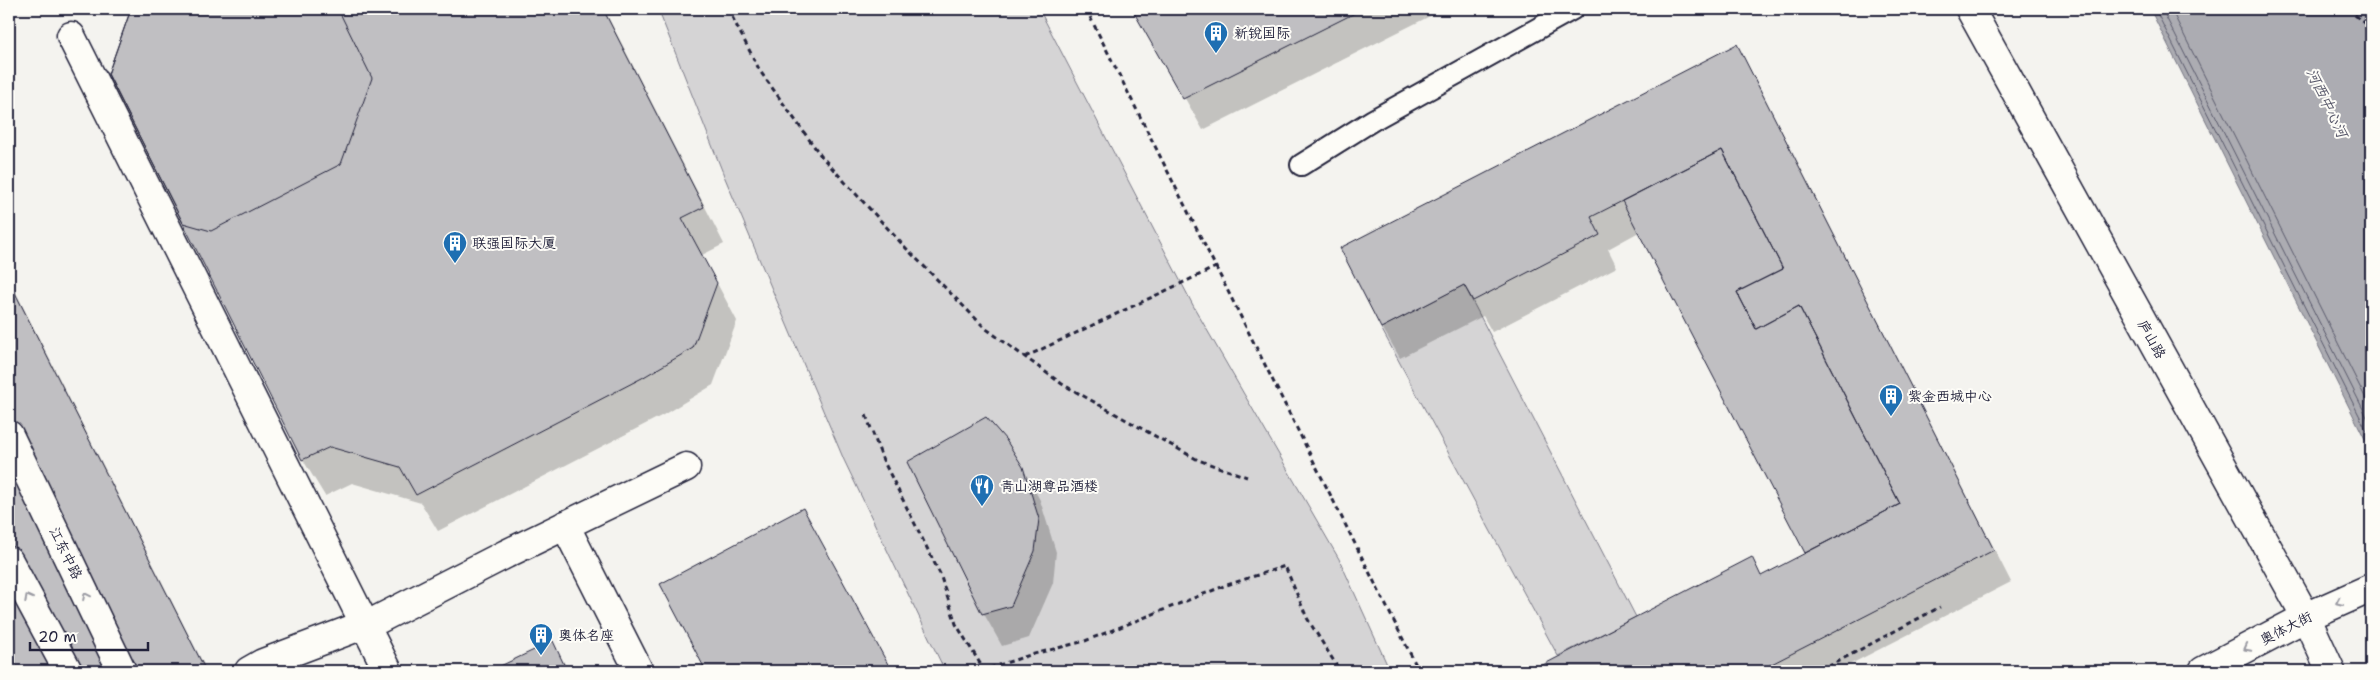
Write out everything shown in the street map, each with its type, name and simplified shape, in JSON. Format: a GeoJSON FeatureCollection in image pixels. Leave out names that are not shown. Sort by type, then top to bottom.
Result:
{"type":"FeatureCollection","features":[{"type":"Feature","properties":{"kind":"street","name":"庐山路"},"geometry":{"type":"LineString","coordinates":[[1970,9],[2306,617],[2331,671]]}},
{"type":"Feature","properties":{"kind":"street"},"geometry":{"type":"LineString","coordinates":[[71,36],[388,671]]}},
{"type":"Feature","properties":{"kind":"street","name":"江东中路"},"geometry":{"type":"LineString","coordinates":[[9,435],[122,671]]}},
{"type":"Feature","properties":{"kind":"street"},"geometry":{"type":"LineString","coordinates":[[249,671],[263,663],[365,624],[686,467]]}},
{"type":"Feature","properties":{"kind":"street"},"geometry":{"type":"LineString","coordinates":[[565,525],[639,671]]}},
{"type":"Feature","properties":{"kind":"street"},"geometry":{"type":"LineString","coordinates":[[9,561],[68,671]]}},
{"type":"Feature","properties":{"kind":"street","name":"奥体大街"},"geometry":{"type":"LineString","coordinates":[[2203,671],[2306,617],[2371,588]]}},
{"type":"Feature","properties":{"kind":"lane"},"geometry":{"type":"LineString","coordinates":[[1301,165],[1374,120],[1573,9]]}},
{"type":"Feature","properties":{"kind":"path"},"geometry":{"type":"LineString","coordinates":[[728,9],[760,71],[821,156],[903,245],[986,328],[1062,384],[1198,460],[1247,477]]}},
{"type":"Feature","properties":{"kind":"path"},"geometry":{"type":"LineString","coordinates":[[1086,9],[1419,671]]}},
{"type":"Feature","properties":{"kind":"path"},"geometry":{"type":"LineString","coordinates":[[2348,9],[2371,29]]}},
{"type":"Feature","properties":{"kind":"path"},"geometry":{"type":"LineString","coordinates":[[1024,357],[1216,267]]}},
{"type":"Feature","properties":{"kind":"path"},"geometry":{"type":"LineString","coordinates":[[866,415],[882,458],[940,574],[956,624],[984,670],[1030,655],[1085,641],[1224,586],[1285,566],[1307,618],[1340,671]]}},
{"type":"Feature","properties":{"kind":"path"},"geometry":{"type":"LineString","coordinates":[[1820,671],[1940,607]]}},
{"type":"Feature","properties":{"kind":"shaded area"},"geometry":{"type":"Polygon","coordinates":[[[658,9],[1039,9],[1195,309],[1339,559],[1390,671],[945,671],[844,460],[725,178],[658,9]]]}},
{"type":"Feature","properties":{"kind":"shaded area"},"geometry":{"type":"Polygon","coordinates":[[[1464,285],[1636,617],[1558,656],[1381,328],[1464,285]]]}},
{"type":"Feature","properties":{"kind":"water","name":"河西中心河"},"geometry":{"type":"Polygon","coordinates":[[[2150,9],[2371,9],[2371,451],[2150,9]]]}},
{"type":"Feature","properties":{"kind":"building","name":"联强国际大厦"},"geometry":{"type":"Polygon","coordinates":[[[131,9],[603,9],[704,207],[682,218],[717,283],[693,348],[642,378],[416,495],[400,467],[330,447],[302,460],[108,74],[131,9]]]}},
{"type":"Feature","properties":{"kind":"building"},"geometry":{"type":"Polygon","coordinates":[[[131,9],[338,9],[372,78],[341,164],[211,231],[183,223],[108,74],[131,9]]]}},
{"type":"Feature","properties":{"kind":"building","name":"新锐国际"},"geometry":{"type":"Polygon","coordinates":[[[1132,9],[1363,9],[1183,99],[1132,9]]]}},
{"type":"Feature","properties":{"kind":"building","name":"紫金西城中心"},"geometry":{"type":"Polygon","coordinates":[[[1737,44],[1994,550],[1758,671],[1531,671],[1752,557],[1761,576],[1900,504],[1799,306],[1756,329],[1737,292],[1783,269],[1722,150],[1591,217],[1600,235],[1473,301],[1464,285],[1381,328],[1340,248],[1737,44]]]}},
{"type":"Feature","properties":{"kind":"building"},"geometry":{"type":"Polygon","coordinates":[[[1722,150],[1783,269],[1737,292],[1756,329],[1799,306],[1900,504],[1805,553],[1622,201],[1722,150]]]}},
{"type":"Feature","properties":{"kind":"building"},"geometry":{"type":"Polygon","coordinates":[[[9,281],[206,671],[18,671],[9,653],[9,281]]]}},
{"type":"Feature","properties":{"kind":"building","name":"青山湖尊品酒楼"},"geometry":{"type":"Polygon","coordinates":[[[986,417],[1006,440],[1023,467],[1039,519],[1035,551],[1011,606],[982,614],[907,462],[986,417]]]}},
{"type":"Feature","properties":{"kind":"building"},"geometry":{"type":"Polygon","coordinates":[[[803,508],[890,668],[883,671],[706,671],[660,584],[803,508]]]}},
{"type":"Feature","properties":{"kind":"building","name":"奥体名座"},"geometry":{"type":"Polygon","coordinates":[[[553,641],[567,671],[490,671],[553,641]]]}},
{"type":"Feature","properties":{"kind":"place","name":"新锐国际"},"geometry":{"type":"Point","coordinates":[1216,54]}},
{"type":"Feature","properties":{"kind":"place","name":"联强国际大厦"},"geometry":{"type":"Point","coordinates":[455,264]}},
{"type":"Feature","properties":{"kind":"place","name":"紫金西城中心"},"geometry":{"type":"Point","coordinates":[1891,417]}},
{"type":"Feature","properties":{"kind":"place","name":"青山湖尊品酒楼"},"geometry":{"type":"Point","coordinates":[982,507]}},
{"type":"Feature","properties":{"kind":"place","name":"奥体名座"},"geometry":{"type":"Point","coordinates":[541,656]}}]}
